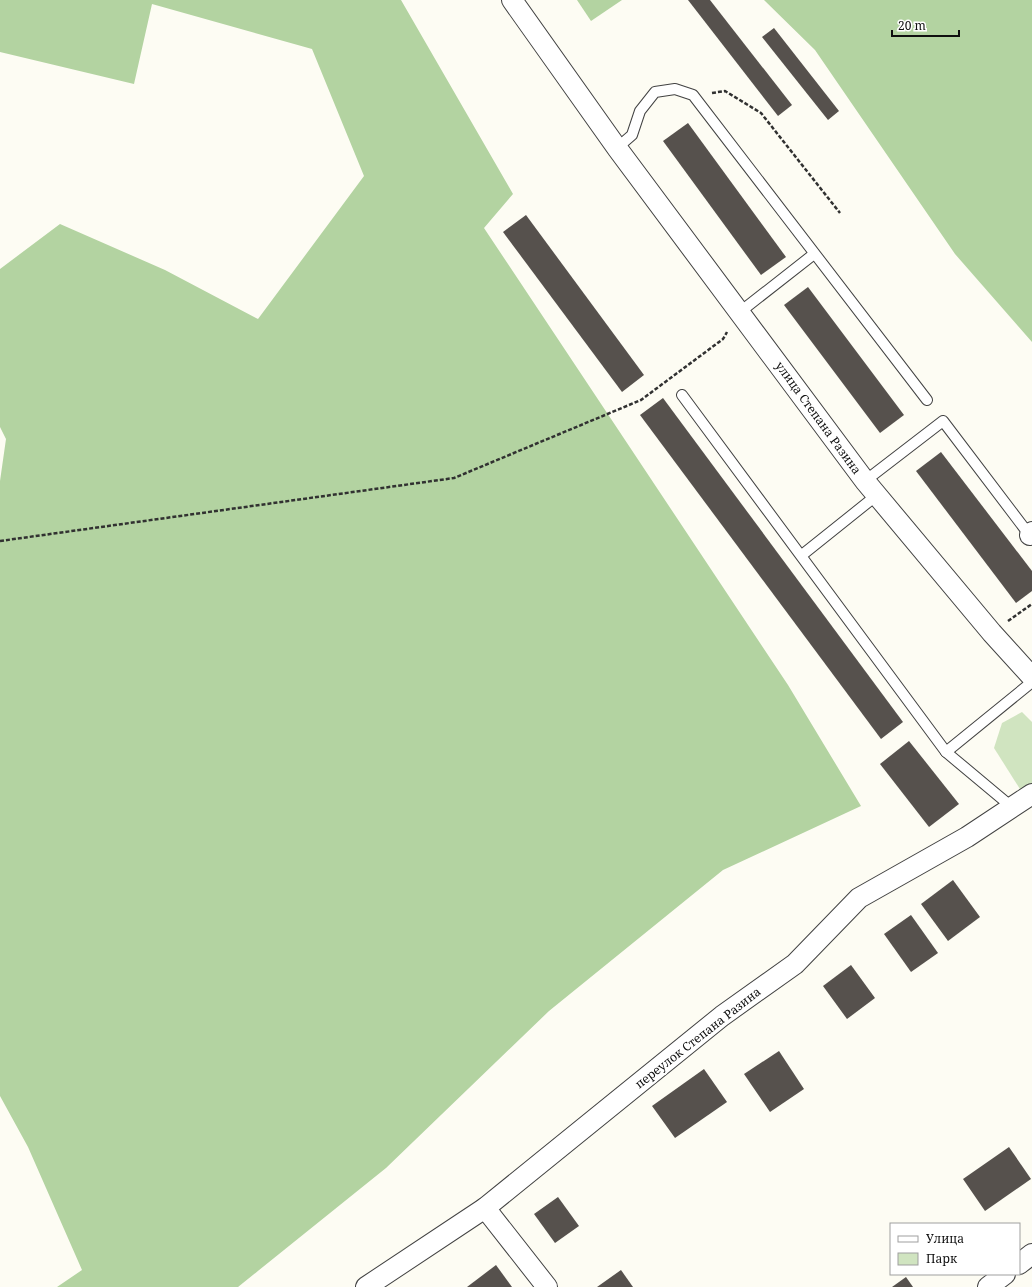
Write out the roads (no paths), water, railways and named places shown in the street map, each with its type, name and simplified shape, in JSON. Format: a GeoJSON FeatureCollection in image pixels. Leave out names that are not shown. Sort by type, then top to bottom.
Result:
{"type":"FeatureCollection","features":[{"type":"Feature","properties":{"kind":"street","name":"улица Степана Разина"},"geometry":{"type":"LineString","coordinates":[[512,0],[618,148],[871,488],[992,633],[1032,678]]}},
{"type":"Feature","properties":{"kind":"street","name":"переулок Степана Разина"},"geometry":{"type":"LineString","coordinates":[[366,1287],[484,1208],[722,1016],[795,964],[859,898],[967,837],[1032,794]]}},
{"type":"Feature","properties":{"kind":"street"},"geometry":{"type":"LineString","coordinates":[[484,1208],[547,1287]]}},
{"type":"Feature","properties":{"kind":"street"},"geometry":{"type":"LineString","coordinates":[[1020,1263],[1032,1254]]}},
{"type":"Feature","properties":{"kind":"street"},"geometry":{"type":"LineString","coordinates":[[988,1287],[1004,1275]]}},
{"type":"Feature","properties":{"kind":"lane"},"geometry":{"type":"LineString","coordinates":[[618,148],[632,135],[640,110],[655,92],[675,89],[693,95],[927,400]]}},
{"type":"Feature","properties":{"kind":"lane"},"geometry":{"type":"LineString","coordinates":[[740,312],[814,254]]}},
{"type":"Feature","properties":{"kind":"lane"},"geometry":{"type":"LineString","coordinates":[[682,395],[802,555],[946,752],[1013,808]]}},
{"type":"Feature","properties":{"kind":"lane"},"geometry":{"type":"LineString","coordinates":[[802,555],[943,421],[1031,535]]}},
{"type":"Feature","properties":{"kind":"lane"},"geometry":{"type":"LineString","coordinates":[[946,752],[1032,682]]}}]}
